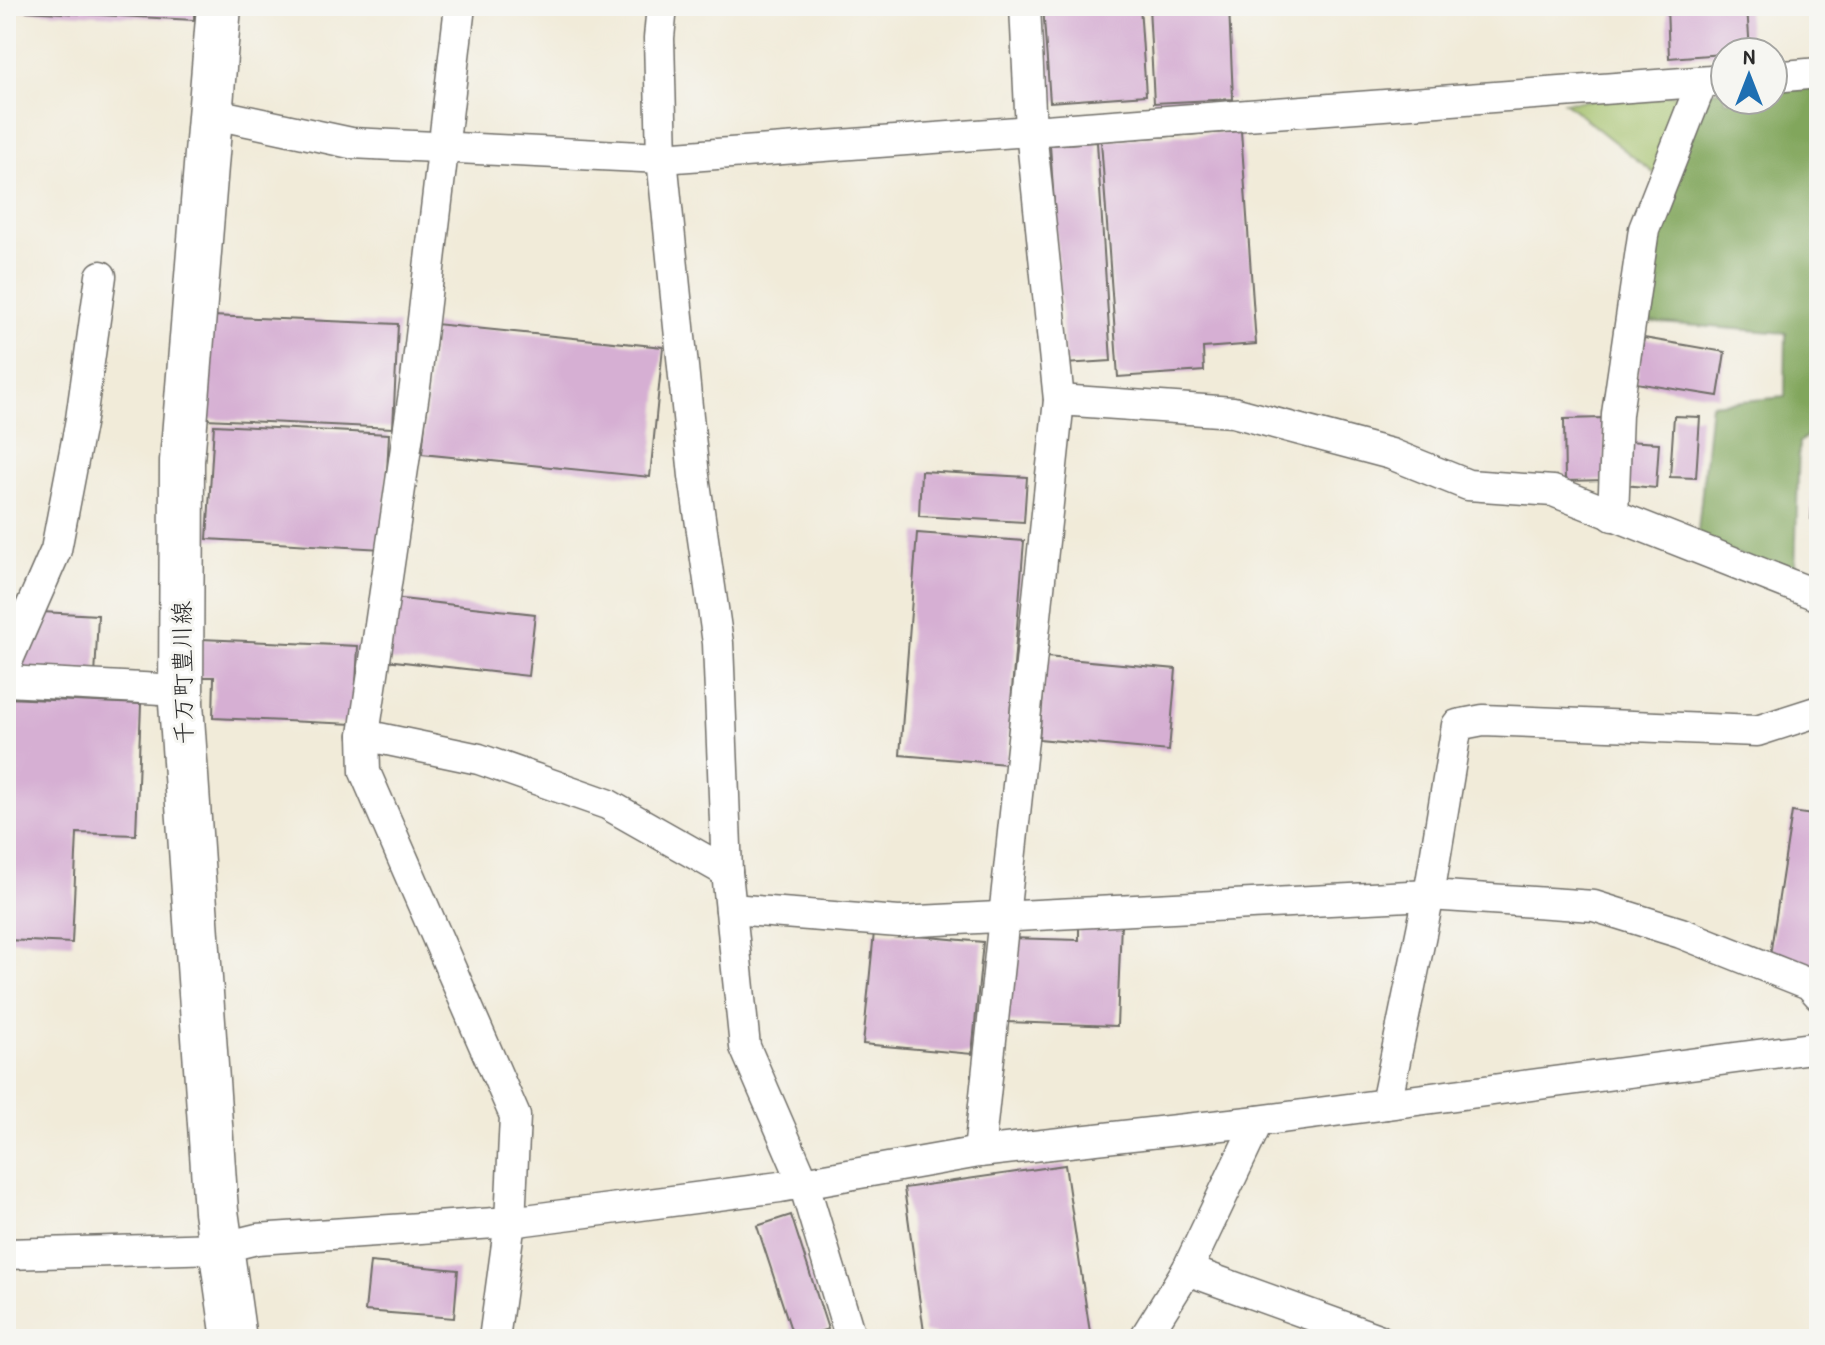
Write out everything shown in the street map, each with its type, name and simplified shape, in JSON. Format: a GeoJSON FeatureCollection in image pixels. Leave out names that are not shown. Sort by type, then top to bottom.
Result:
{"type":"FeatureCollection","features":[{"type":"Feature","properties":{"kind":"main road","name":"千万町豊川線"},"geometry":{"type":"LineString","coordinates":[[219,6],[182,461],[181,690],[220,1248],[234,1339]]}},
{"type":"Feature","properties":{"kind":"street"},"geometry":{"type":"LineString","coordinates":[[460,6],[416,379],[364,735],[365,772],[515,1116],[510,1222],[494,1339]]}},
{"type":"Feature","properties":{"kind":"street"},"geometry":{"type":"LineString","coordinates":[[662,6],[659,38],[662,158],[694,476],[718,643],[727,872],[745,1047],[803,1181],[851,1339]]}},
{"type":"Feature","properties":{"kind":"street"},"geometry":{"type":"LineString","coordinates":[[979,1152],[1059,400],[1031,131],[1025,6]]}},
{"type":"Feature","properties":{"kind":"street"},"geometry":{"type":"LineString","coordinates":[[1789,76],[1819,73]]}},
{"type":"Feature","properties":{"kind":"street"},"geometry":{"type":"LineString","coordinates":[[210,113],[351,143],[662,158],[1709,81]]}},
{"type":"Feature","properties":{"kind":"street"},"geometry":{"type":"LineString","coordinates":[[1613,516],[1617,414],[1644,229],[1709,90]]}},
{"type":"Feature","properties":{"kind":"street"},"geometry":{"type":"LineString","coordinates":[[6,664],[56,550],[81,419],[101,276]]}},
{"type":"Feature","properties":{"kind":"street"},"geometry":{"type":"LineString","coordinates":[[1059,400],[1233,412],[1391,454],[1468,485],[1553,491],[1819,596]]}},
{"type":"Feature","properties":{"kind":"street"},"geometry":{"type":"LineString","coordinates":[[6,681],[181,690]]}},
{"type":"Feature","properties":{"kind":"street"},"geometry":{"type":"LineString","coordinates":[[1386,1104],[1429,895],[1457,725],[1483,720],[1757,731],[1819,711]]}},
{"type":"Feature","properties":{"kind":"street"},"geometry":{"type":"LineString","coordinates":[[364,735],[479,759],[607,804],[727,872]]}},
{"type":"Feature","properties":{"kind":"street"},"geometry":{"type":"LineString","coordinates":[[731,909],[899,922],[1429,895],[1594,906],[1681,933],[1809,984],[1819,995]]}},
{"type":"Feature","properties":{"kind":"street"},"geometry":{"type":"LineString","coordinates":[[6,1254],[220,1248],[257,1239],[510,1222],[780,1187],[979,1152],[1258,1121],[1819,1047]]}},
{"type":"Feature","properties":{"kind":"street"},"geometry":{"type":"LineString","coordinates":[[1144,1339],[1187,1270],[1258,1121]]}},
{"type":"Feature","properties":{"kind":"street"},"geometry":{"type":"LineString","coordinates":[[1187,1270],[1378,1339]]}},
{"type":"Feature","properties":{"kind":"green space"},"geometry":{"type":"Polygon","coordinates":[[[1819,82],[1819,416],[1817,429],[1799,442],[1795,574],[1697,540],[1711,404],[1785,397],[1786,333],[1636,321],[1650,231],[1704,91],[1709,91],[1709,116],[1789,116],[1789,85],[1819,82]]]}},
{"type":"Feature","properties":{"kind":"green space"},"geometry":{"type":"Polygon","coordinates":[[[1691,93],[1656,175],[1564,102],[1691,93]]]}},
{"type":"Feature","properties":{"kind":"building"},"geometry":{"type":"Polygon","coordinates":[[[6,6],[194,6],[194,20],[6,10],[6,6]]]}},
{"type":"Feature","properties":{"kind":"building"},"geometry":{"type":"Polygon","coordinates":[[[1043,6],[1140,6],[1146,95],[1050,102],[1043,6]]]}},
{"type":"Feature","properties":{"kind":"building"},"geometry":{"type":"Polygon","coordinates":[[[1149,6],[1229,6],[1233,99],[1154,103],[1149,6]]]}},
{"type":"Feature","properties":{"kind":"building"},"geometry":{"type":"Polygon","coordinates":[[[1667,6],[1747,6],[1749,36],[1709,36],[1709,55],[1669,58],[1667,6]]]}},
{"type":"Feature","properties":{"kind":"building"},"geometry":{"type":"Polygon","coordinates":[[[1241,131],[1256,344],[1203,348],[1204,371],[1118,377],[1101,141],[1241,131]]]}},
{"type":"Feature","properties":{"kind":"building"},"geometry":{"type":"Polygon","coordinates":[[[1097,142],[1111,361],[1065,364],[1050,145],[1097,142]]]}},
{"type":"Feature","properties":{"kind":"building"},"geometry":{"type":"Polygon","coordinates":[[[211,316],[398,324],[393,428],[206,419],[211,316]]]}},
{"type":"Feature","properties":{"kind":"building"},"geometry":{"type":"Polygon","coordinates":[[[435,324],[663,347],[650,477],[422,454],[435,324]]]}},
{"type":"Feature","properties":{"kind":"building"},"geometry":{"type":"Polygon","coordinates":[[[1644,338],[1725,352],[1718,396],[1636,383],[1644,338]]]}},
{"type":"Feature","properties":{"kind":"building"},"geometry":{"type":"Polygon","coordinates":[[[1674,416],[1700,417],[1696,478],[1670,477],[1674,416]]]}},
{"type":"Feature","properties":{"kind":"building"},"geometry":{"type":"Polygon","coordinates":[[[1604,418],[1606,480],[1565,481],[1564,419],[1604,418]]]}},
{"type":"Feature","properties":{"kind":"building"},"geometry":{"type":"Polygon","coordinates":[[[214,425],[389,434],[383,549],[207,539],[214,425]]]}},
{"type":"Feature","properties":{"kind":"building"},"geometry":{"type":"Polygon","coordinates":[[[1626,441],[1659,443],[1656,488],[1623,485],[1626,441]]]}},
{"type":"Feature","properties":{"kind":"building"},"geometry":{"type":"Polygon","coordinates":[[[1816,458],[1819,458],[1819,520],[1811,519],[1816,458]]]}},
{"type":"Feature","properties":{"kind":"building"},"geometry":{"type":"Polygon","coordinates":[[[921,471],[1027,477],[1024,522],[919,516],[921,471]]]}},
{"type":"Feature","properties":{"kind":"building"},"geometry":{"type":"Polygon","coordinates":[[[917,533],[1024,541],[1006,764],[900,755],[917,533]]]}},
{"type":"Feature","properties":{"kind":"building"},"geometry":{"type":"Polygon","coordinates":[[[393,598],[535,614],[528,676],[386,660],[393,598]]]}},
{"type":"Feature","properties":{"kind":"building"},"geometry":{"type":"Polygon","coordinates":[[[6,600],[12,600],[10,628],[6,634],[6,600]]]}},
{"type":"Feature","properties":{"kind":"building"},"geometry":{"type":"Polygon","coordinates":[[[41,612],[98,615],[95,677],[17,674],[41,612]]]}},
{"type":"Feature","properties":{"kind":"building"},"geometry":{"type":"Polygon","coordinates":[[[201,639],[358,646],[354,724],[213,718],[214,677],[200,677],[201,639]]]}},
{"type":"Feature","properties":{"kind":"building"},"geometry":{"type":"Polygon","coordinates":[[[1046,657],[1176,669],[1169,751],[1039,739],[1046,657]]]}},
{"type":"Feature","properties":{"kind":"building"},"geometry":{"type":"Polygon","coordinates":[[[6,698],[141,704],[136,835],[77,833],[72,943],[6,940],[6,698]]]}},
{"type":"Feature","properties":{"kind":"building"},"geometry":{"type":"Polygon","coordinates":[[[1792,812],[1819,816],[1819,969],[1769,962],[1792,812]]]}},
{"type":"Feature","properties":{"kind":"building"},"geometry":{"type":"Polygon","coordinates":[[[1079,920],[1121,922],[1117,1026],[1006,1022],[1009,938],[1079,940],[1079,920]]]}},
{"type":"Feature","properties":{"kind":"building"},"geometry":{"type":"Polygon","coordinates":[[[874,932],[983,942],[972,1054],[863,1044],[874,932]]]}},
{"type":"Feature","properties":{"kind":"building"},"geometry":{"type":"Polygon","coordinates":[[[1065,1165],[1091,1339],[954,1339],[924,1332],[904,1188],[1065,1165]]]}},
{"type":"Feature","properties":{"kind":"building"},"geometry":{"type":"Polygon","coordinates":[[[791,1215],[828,1329],[797,1339],[794,1339],[757,1226],[791,1215]]]}},
{"type":"Feature","properties":{"kind":"building"},"geometry":{"type":"Polygon","coordinates":[[[370,1262],[458,1270],[454,1318],[365,1311],[370,1262]]]}}]}
